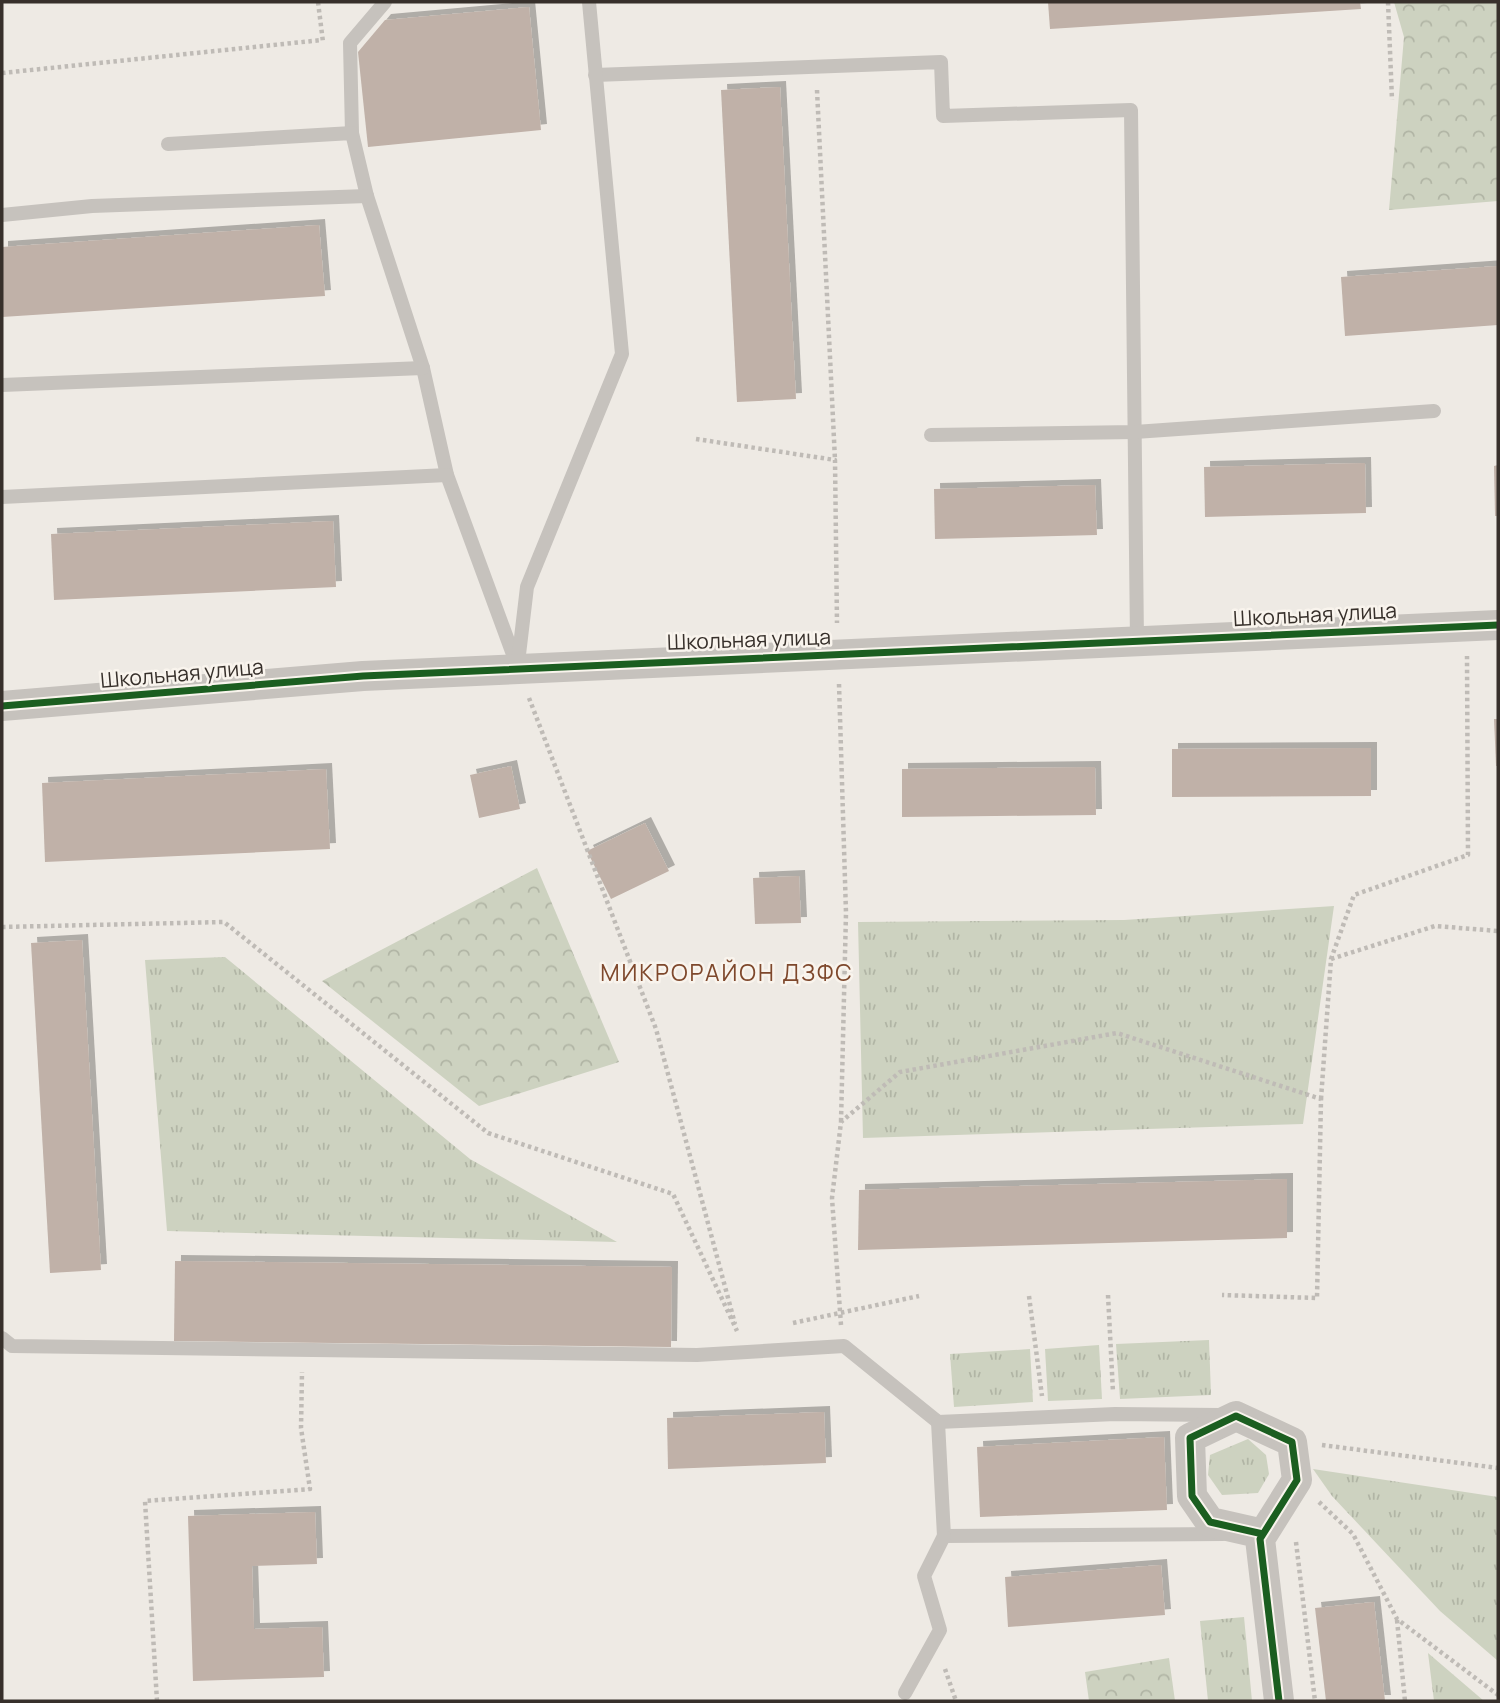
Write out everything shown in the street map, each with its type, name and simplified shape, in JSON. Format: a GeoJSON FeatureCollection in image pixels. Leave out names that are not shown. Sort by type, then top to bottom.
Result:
{"type":"FeatureCollection","features":[{"type":"Feature","properties":{"kind":"street","name":"Школьная улица"},"geometry":{"type":"LineString","coordinates":[[2,706],[363,676],[1498,625]]}},
{"type":"Feature","properties":{"kind":"street"},"geometry":{"type":"LineString","coordinates":[[1263,1534],[1210,1522],[1192,1496],[1190,1438],[1236,1416],[1292,1441],[1293,1486],[1260,1539],[1279,1701]]}},
{"type":"Feature","properties":{"kind":"lane"},"geometry":{"type":"LineString","coordinates":[[385,2],[350,43],[352,133],[367,196],[423,368],[447,475],[518,668]]}},
{"type":"Feature","properties":{"kind":"lane"},"geometry":{"type":"LineString","coordinates":[[518,668],[527,587],[622,354],[589,2]]}},
{"type":"Feature","properties":{"kind":"lane"},"geometry":{"type":"LineString","coordinates":[[595,75],[941,62],[943,116],[1131,110],[1137,640]]}},
{"type":"Feature","properties":{"kind":"lane"},"geometry":{"type":"LineString","coordinates":[[168,144],[352,133]]}},
{"type":"Feature","properties":{"kind":"lane"},"geometry":{"type":"LineString","coordinates":[[2,215],[92,206],[367,196]]}},
{"type":"Feature","properties":{"kind":"lane"},"geometry":{"type":"LineString","coordinates":[[2,385],[423,368]]}},
{"type":"Feature","properties":{"kind":"lane"},"geometry":{"type":"LineString","coordinates":[[931,435],[1135,432],[1434,411]]}},
{"type":"Feature","properties":{"kind":"lane"},"geometry":{"type":"LineString","coordinates":[[2,497],[447,475]]}},
{"type":"Feature","properties":{"kind":"lane"},"geometry":{"type":"LineString","coordinates":[[2,1338],[12,1346],[697,1355],[844,1346],[938,1422],[1115,1414],[1236,1416]]}},
{"type":"Feature","properties":{"kind":"lane"},"geometry":{"type":"LineString","coordinates":[[905,1693],[940,1630],[924,1576],[944,1536],[938,1422]]}},
{"type":"Feature","properties":{"kind":"lane"},"geometry":{"type":"LineString","coordinates":[[944,1536],[1263,1534]]}},
{"type":"Feature","properties":{"kind":"path"},"geometry":{"type":"LineString","coordinates":[[1388,2],[1392,100]]}},
{"type":"Feature","properties":{"kind":"path"},"geometry":{"type":"LineString","coordinates":[[2,73],[323,40]]}},
{"type":"Feature","properties":{"kind":"path"},"geometry":{"type":"LineString","coordinates":[[816,67],[835,460],[846,913],[841,1122],[832,1198],[839,1312],[844,1346]]}},
{"type":"Feature","properties":{"kind":"path"},"geometry":{"type":"LineString","coordinates":[[696,439],[835,460]]}},
{"type":"Feature","properties":{"kind":"path"},"geometry":{"type":"LineString","coordinates":[[1222,1295],[1317,1298],[1321,1098],[1331,959],[1354,895],[1468,855],[1466,625]]}},
{"type":"Feature","properties":{"kind":"path"},"geometry":{"type":"LineString","coordinates":[[2,927],[224,922],[488,1133],[673,1194],[739,1336],[656,1029],[518,668]]}},
{"type":"Feature","properties":{"kind":"path"},"geometry":{"type":"LineString","coordinates":[[1331,959],[1435,926],[1498,931]]}},
{"type":"Feature","properties":{"kind":"path"},"geometry":{"type":"LineString","coordinates":[[841,1122],[900,1072],[1117,1033],[1321,1098]]}},
{"type":"Feature","properties":{"kind":"path"},"geometry":{"type":"LineString","coordinates":[[1108,1295],[1115,1414]]}},
{"type":"Feature","properties":{"kind":"path"},"geometry":{"type":"LineString","coordinates":[[789,1324],[919,1296]]}},
{"type":"Feature","properties":{"kind":"path"},"geometry":{"type":"LineString","coordinates":[[1029,1296],[1045,1417]]}},
{"type":"Feature","properties":{"kind":"path"},"geometry":{"type":"LineString","coordinates":[[157,1701],[145,1501],[310,1489],[301,1428],[302,1350]]}},
{"type":"Feature","properties":{"kind":"path"},"geometry":{"type":"LineString","coordinates":[[1292,1441],[1498,1468]]}},
{"type":"Feature","properties":{"kind":"path"},"geometry":{"type":"LineString","coordinates":[[1293,1486],[1353,1534],[1397,1619],[1405,1701]]}},
{"type":"Feature","properties":{"kind":"path"},"geometry":{"type":"LineString","coordinates":[[1293,1486],[1315,1701]]}},
{"type":"Feature","properties":{"kind":"path"},"geometry":{"type":"LineString","coordinates":[[1397,1619],[1498,1695]]}},
{"type":"Feature","properties":{"kind":"green space"},"geometry":{"type":"Polygon","coordinates":[[[1394,2],[1498,2],[1498,201],[1389,210],[1404,37],[1394,2]]]}},
{"type":"Feature","properties":{"kind":"green space"},"geometry":{"type":"Polygon","coordinates":[[[537,868],[619,1062],[479,1106],[322,981],[537,868]]]}},
{"type":"Feature","properties":{"kind":"green space"},"geometry":{"type":"Polygon","coordinates":[[[1334,906],[1303,1124],[863,1138],[858,922],[1124,920],[1334,906]]]}},
{"type":"Feature","properties":{"kind":"green space"},"geometry":{"type":"Polygon","coordinates":[[[225,957],[470,1159],[617,1242],[167,1231],[145,960],[225,957]]]}},
{"type":"Feature","properties":{"kind":"green space"},"geometry":{"type":"Polygon","coordinates":[[[1209,1340],[1211,1395],[1120,1399],[1116,1344],[1209,1340]]]}},
{"type":"Feature","properties":{"kind":"green space"},"geometry":{"type":"Polygon","coordinates":[[[1099,1345],[1102,1399],[1048,1401],[1045,1349],[1099,1345]]]}},
{"type":"Feature","properties":{"kind":"green space"},"geometry":{"type":"Polygon","coordinates":[[[1030,1349],[1033,1402],[954,1407],[950,1354],[1030,1349]]]}},
{"type":"Feature","properties":{"kind":"green space"},"geometry":{"type":"Polygon","coordinates":[[[1248,1439],[1266,1455],[1269,1474],[1258,1493],[1222,1495],[1208,1475],[1210,1455],[1248,1439]]]}},
{"type":"Feature","properties":{"kind":"green space"},"geometry":{"type":"Polygon","coordinates":[[[1313,1469],[1498,1497],[1498,1661],[1440,1611],[1332,1496],[1313,1469]]]}},
{"type":"Feature","properties":{"kind":"green space"},"geometry":{"type":"Polygon","coordinates":[[[1244,1617],[1252,1701],[1208,1701],[1200,1621],[1244,1617]]]}},
{"type":"Feature","properties":{"kind":"green space"},"geometry":{"type":"Polygon","coordinates":[[[1428,1653],[1484,1701],[1434,1701],[1428,1653]]]}},
{"type":"Feature","properties":{"kind":"green space"},"geometry":{"type":"Polygon","coordinates":[[[1169,1658],[1175,1701],[1089,1701],[1085,1672],[1169,1658]]]}},
{"type":"Feature","properties":{"kind":"building"},"geometry":{"type":"Polygon","coordinates":[[[1048,2],[1360,2],[1361,9],[1050,29],[1048,2]]]}},
{"type":"Feature","properties":{"kind":"building"},"geometry":{"type":"Polygon","coordinates":[[[529,7],[541,130],[368,147],[358,52],[385,20],[529,7]]]}},
{"type":"Feature","properties":{"kind":"building"},"geometry":{"type":"Polygon","coordinates":[[[780,87],[796,399],[737,402],[721,90],[780,87]]]}},
{"type":"Feature","properties":{"kind":"building"},"geometry":{"type":"Polygon","coordinates":[[[319,225],[325,296],[2,317],[2,247],[319,225]]]}},
{"type":"Feature","properties":{"kind":"building"},"geometry":{"type":"Polygon","coordinates":[[[1498,266],[1498,325],[1345,336],[1341,277],[1498,266]]]}},
{"type":"Feature","properties":{"kind":"building"},"geometry":{"type":"Polygon","coordinates":[[[1365,463],[1366,513],[1205,517],[1204,467],[1365,463]]]}},
{"type":"Feature","properties":{"kind":"building"},"geometry":{"type":"Polygon","coordinates":[[[1498,465],[1498,516],[1495,516],[1494,466],[1498,465]]]}},
{"type":"Feature","properties":{"kind":"building"},"geometry":{"type":"Polygon","coordinates":[[[1095,485],[1097,535],[935,539],[934,489],[1095,485]]]}},
{"type":"Feature","properties":{"kind":"building"},"geometry":{"type":"Polygon","coordinates":[[[333,521],[336,587],[54,600],[51,534],[333,521]]]}},
{"type":"Feature","properties":{"kind":"building"},"geometry":{"type":"Polygon","coordinates":[[[1494,719],[1498,719],[1498,766],[1496,766],[1494,719]]]}},
{"type":"Feature","properties":{"kind":"building"},"geometry":{"type":"Polygon","coordinates":[[[1371,748],[1371,796],[1172,797],[1172,749],[1371,748]]]}},
{"type":"Feature","properties":{"kind":"building"},"geometry":{"type":"Polygon","coordinates":[[[511,766],[520,809],[479,818],[470,775],[511,766]]]}},
{"type":"Feature","properties":{"kind":"building"},"geometry":{"type":"Polygon","coordinates":[[[1095,767],[1096,815],[902,817],[902,769],[1095,767]]]}},
{"type":"Feature","properties":{"kind":"building"},"geometry":{"type":"Polygon","coordinates":[[[326,769],[330,849],[45,862],[42,783],[326,769]]]}},
{"type":"Feature","properties":{"kind":"building"},"geometry":{"type":"Polygon","coordinates":[[[645,823],[669,871],[611,899],[587,851],[645,823]]]}},
{"type":"Feature","properties":{"kind":"building"},"geometry":{"type":"Polygon","coordinates":[[[799,876],[801,923],[755,924],[753,878],[799,876]]]}},
{"type":"Feature","properties":{"kind":"building"},"geometry":{"type":"Polygon","coordinates":[[[82,940],[101,1270],[50,1273],[31,943],[82,940]]]}},
{"type":"Feature","properties":{"kind":"building"},"geometry":{"type":"Polygon","coordinates":[[[1287,1179],[1287,1238],[858,1250],[859,1190],[1287,1179]]]}},
{"type":"Feature","properties":{"kind":"building"},"geometry":{"type":"Polygon","coordinates":[[[175,1261],[672,1267],[671,1347],[174,1341],[175,1261]]]}},
{"type":"Feature","properties":{"kind":"building"},"geometry":{"type":"Polygon","coordinates":[[[824,1412],[826,1463],[668,1469],[667,1418],[824,1412]]]}},
{"type":"Feature","properties":{"kind":"building"},"geometry":{"type":"Polygon","coordinates":[[[1164,1437],[1167,1510],[980,1517],[977,1447],[1164,1437]]]}},
{"type":"Feature","properties":{"kind":"building"},"geometry":{"type":"Polygon","coordinates":[[[315,1512],[317,1564],[252,1566],[254,1629],[322,1627],[324,1677],[193,1681],[188,1516],[315,1512]]]}},
{"type":"Feature","properties":{"kind":"building"},"geometry":{"type":"Polygon","coordinates":[[[1161,1565],[1165,1615],[1008,1627],[1005,1577],[1161,1565]]]}},
{"type":"Feature","properties":{"kind":"building"},"geometry":{"type":"Polygon","coordinates":[[[1374,1602],[1385,1701],[1326,1701],[1315,1608],[1374,1602]]]}},
{"type":"Feature","properties":{"kind":"cycle path"},"geometry":{"type":"LineString","coordinates":[[2,706],[363,676],[1498,625]]}},
{"type":"Feature","properties":{"kind":"cycle path"},"geometry":{"type":"LineString","coordinates":[[1263,1534],[1210,1522],[1192,1496],[1190,1438],[1236,1416],[1292,1442],[1297,1480],[1260,1539],[1279,1701]]}},
{"type":"Feature","properties":{"kind":"district","name":"МИКРОРАЙОН ДЗФС"},"geometry":{"type":"Point","coordinates":[727,973]}}]}
